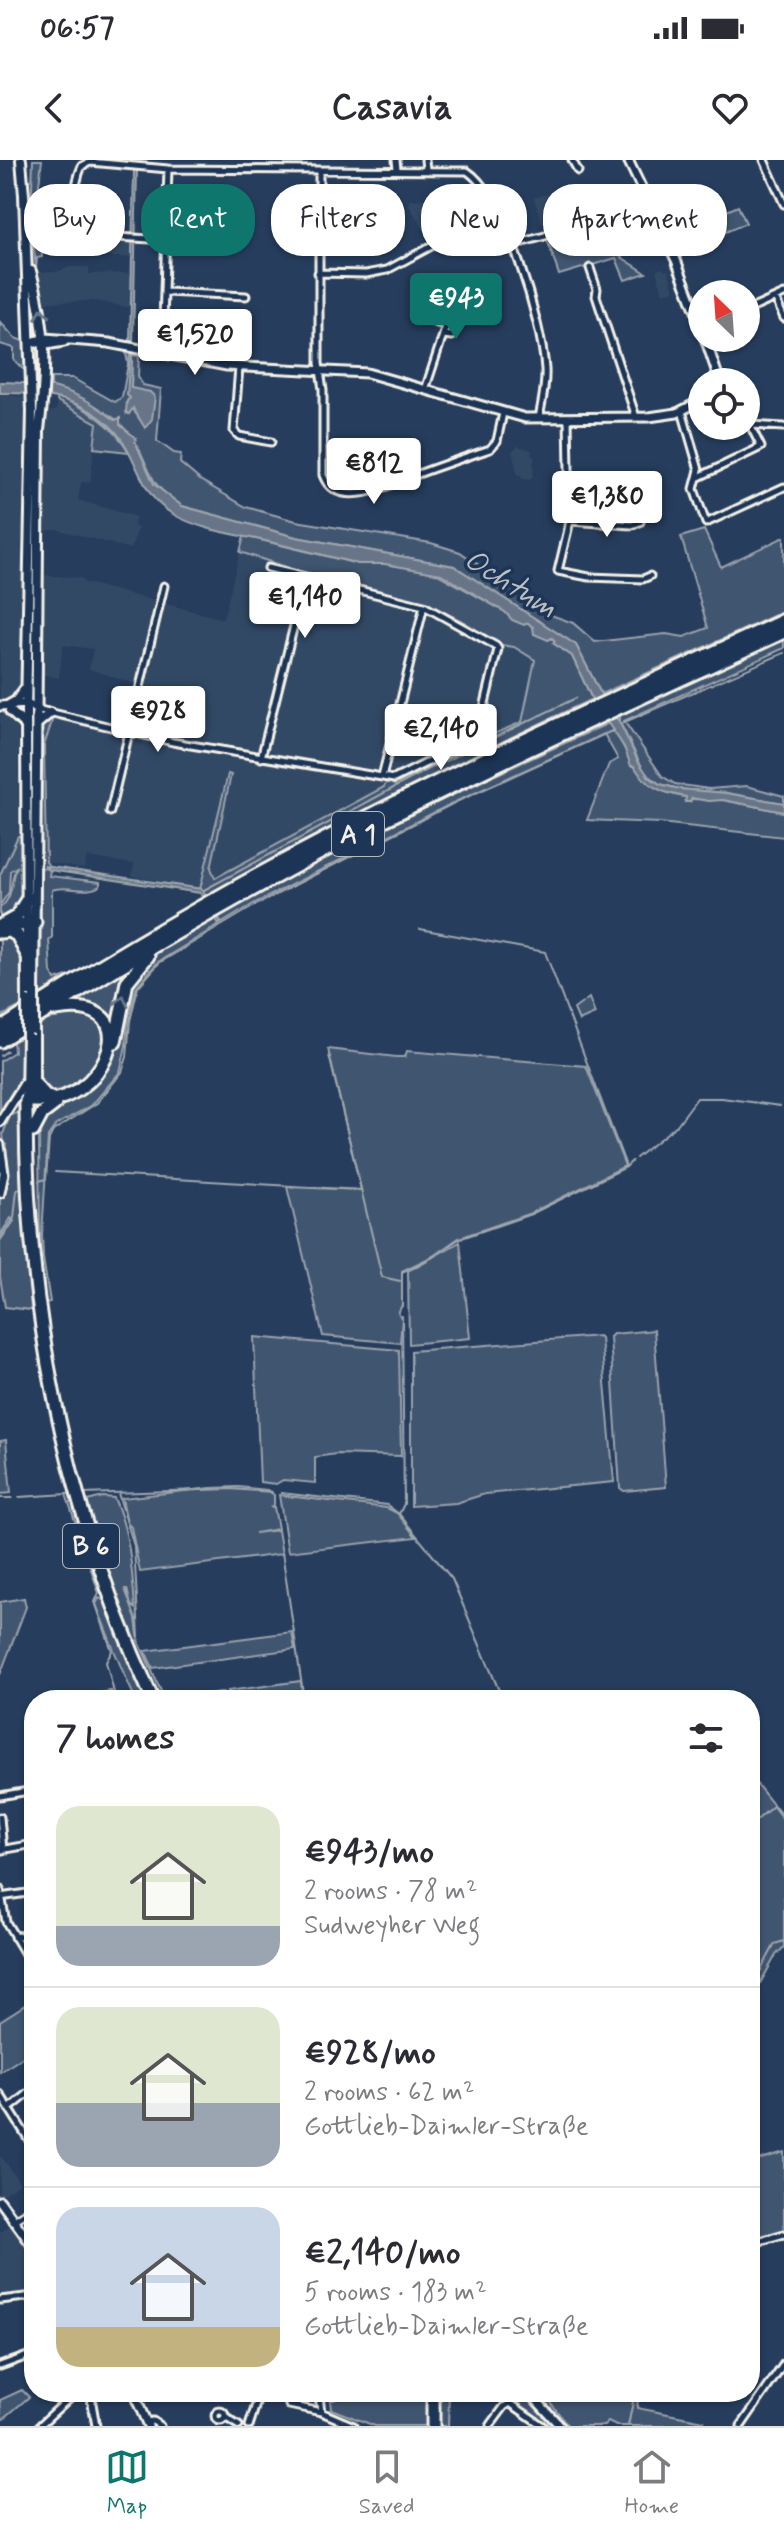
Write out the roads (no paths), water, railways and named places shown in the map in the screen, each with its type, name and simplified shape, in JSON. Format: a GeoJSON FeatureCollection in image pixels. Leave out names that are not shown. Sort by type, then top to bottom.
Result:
{"type":"FeatureCollection","features":[{"type":"Feature","properties":{"kind":"highway","name":"A 1"},"geometry":{"type":"LineString","coordinates":[[0,1029],[29,1003],[212,907],[447,777],[595,713],[784,620]]}},
{"type":"Feature","properties":{"kind":"highway","name":"A 1"},"geometry":{"type":"LineString","coordinates":[[612,705],[784,632]]}},
{"type":"Feature","properties":{"kind":"highway"},"geometry":{"type":"LineString","coordinates":[[2,928],[20,912],[28,898]]}},
{"type":"Feature","properties":{"kind":"highway","name":"A 1"},"geometry":{"type":"LineString","coordinates":[[0,1041],[158,945],[212,907]]}},
{"type":"Feature","properties":{"kind":"highway"},"geometry":{"type":"LineString","coordinates":[[2,928],[30,923]]}},
{"type":"Feature","properties":{"kind":"highway"},"geometry":{"type":"LineString","coordinates":[[2,928],[17,935],[27,955]]}},
{"type":"Feature","properties":{"kind":"highway"},"geometry":{"type":"LineString","coordinates":[[30,1103],[55,1102],[76,1096],[102,1074],[113,1053],[127,982],[158,945]]}},
{"type":"Feature","properties":{"kind":"highway"},"geometry":{"type":"LineString","coordinates":[[0,1020],[29,1003]]}},
{"type":"Feature","properties":{"kind":"highway"},"geometry":{"type":"LineString","coordinates":[[33,1131],[42,1114],[55,1102],[91,1079],[108,1050],[109,1032],[103,1017],[92,1009],[75,1007],[47,1011]]}},
{"type":"Feature","properties":{"kind":"highway"},"geometry":{"type":"LineString","coordinates":[[30,1082],[55,1102]]}},
{"type":"Feature","properties":{"kind":"highway","name":"B 6"},"geometry":{"type":"LineString","coordinates":[[30,1103],[33,1131],[33,1256]]}},
{"type":"Feature","properties":{"kind":"highway","name":"B 6"},"geometry":{"type":"LineString","coordinates":[[30,1103],[28,1204],[33,1256],[39,1313],[63,1445],[91,1546],[119,1624],[149,1690]]}},
{"type":"Feature","properties":{"kind":"highway"},"geometry":{"type":"LineString","coordinates":[[433,2402],[433,2426]]}},
{"type":"Feature","properties":{"kind":"main road","name":"B 6"},"geometry":{"type":"LineString","coordinates":[[23,160],[24,195]]}},
{"type":"Feature","properties":{"kind":"main road","name":"B 6"},"geometry":{"type":"LineString","coordinates":[[27,256],[41,308],[45,341],[30,708]]}},
{"type":"Feature","properties":{"kind":"main road","name":"B 6"},"geometry":{"type":"LineString","coordinates":[[27,256],[32,382],[27,685],[32,726],[29,1003]]}},
{"type":"Feature","properties":{"kind":"main road"},"geometry":{"type":"LineString","coordinates":[[31,354],[39,348],[45,355]]}},
{"type":"Feature","properties":{"kind":"main road"},"geometry":{"type":"LineString","coordinates":[[27,685],[16,701],[5,708],[32,726],[50,713]]}},
{"type":"Feature","properties":{"kind":"main road","name":"B 6"},"geometry":{"type":"LineString","coordinates":[[30,1103],[27,955],[32,726]]}},
{"type":"Feature","properties":{"kind":"street"},"geometry":{"type":"LineString","coordinates":[[396,160],[397,169]]}},
{"type":"Feature","properties":{"kind":"street"},"geometry":{"type":"LineString","coordinates":[[425,160],[426,169]]}},
{"type":"Feature","properties":{"kind":"street"},"geometry":{"type":"LineString","coordinates":[[572,160],[578,171]]}},
{"type":"Feature","properties":{"kind":"street"},"geometry":{"type":"LineString","coordinates":[[764,160],[784,204]]}},
{"type":"Feature","properties":{"kind":"street"},"geometry":{"type":"LineString","coordinates":[[631,162],[688,291]]}},
{"type":"Feature","properties":{"kind":"street"},"geometry":{"type":"LineString","coordinates":[[141,238],[84,235],[77,229],[75,217],[79,172],[86,163],[168,169],[463,170],[471,173],[479,184]]}},
{"type":"Feature","properties":{"kind":"street"},"geometry":{"type":"LineString","coordinates":[[168,169],[168,184]]}},
{"type":"Feature","properties":{"kind":"street"},"geometry":{"type":"LineString","coordinates":[[319,170],[320,370],[323,390],[323,475],[327,485],[337,491],[372,492],[490,449],[497,441],[503,413]]}},
{"type":"Feature","properties":{"kind":"street"},"geometry":{"type":"LineString","coordinates":[[318,273],[366,274],[387,270],[421,252]]}},
{"type":"Feature","properties":{"kind":"street"},"geometry":{"type":"LineString","coordinates":[[162,353],[167,256]]}},
{"type":"Feature","properties":{"kind":"street"},"geometry":{"type":"LineString","coordinates":[[516,256],[530,294],[543,352],[544,385],[539,418]]}},
{"type":"Feature","properties":{"kind":"street"},"geometry":{"type":"LineString","coordinates":[[590,268],[597,289],[596,296],[636,417]]}},
{"type":"Feature","properties":{"kind":"street"},"geometry":{"type":"LineString","coordinates":[[166,292],[246,296]]}},
{"type":"Feature","properties":{"kind":"street"},"geometry":{"type":"LineString","coordinates":[[760,305],[784,294]]}},
{"type":"Feature","properties":{"kind":"street"},"geometry":{"type":"LineString","coordinates":[[775,298],[784,318]]}},
{"type":"Feature","properties":{"kind":"street"},"geometry":{"type":"LineString","coordinates":[[425,319],[446,326],[425,390]]}},
{"type":"Feature","properties":{"kind":"street"},"geometry":{"type":"LineString","coordinates":[[31,342],[73,340],[109,343],[239,367],[367,373],[503,413],[539,418],[636,417],[688,408]]}},
{"type":"Feature","properties":{"kind":"street"},"geometry":{"type":"LineString","coordinates":[[709,352],[714,368]]}},
{"type":"Feature","properties":{"kind":"street"},"geometry":{"type":"LineString","coordinates":[[711,360],[711,368]]}},
{"type":"Feature","properties":{"kind":"street"},"geometry":{"type":"LineString","coordinates":[[239,367],[234,431],[239,436],[271,442]]}},
{"type":"Feature","properties":{"kind":"street"},"geometry":{"type":"LineString","coordinates":[[682,411],[699,477],[694,489],[706,523],[784,487]]}},
{"type":"Feature","properties":{"kind":"street"},"geometry":{"type":"LineString","coordinates":[[568,418],[570,521],[558,571],[589,577],[643,579],[650,576]]}},
{"type":"Feature","properties":{"kind":"street"},"geometry":{"type":"LineString","coordinates":[[760,426],[784,427]]}},
{"type":"Feature","properties":{"kind":"street"},"geometry":{"type":"LineString","coordinates":[[699,477],[761,447],[758,440]]}},
{"type":"Feature","properties":{"kind":"street"},"geometry":{"type":"LineString","coordinates":[[570,521],[632,525],[640,522]]}},
{"type":"Feature","properties":{"kind":"street"},"geometry":{"type":"LineString","coordinates":[[5,708],[30,708],[128,732],[261,758],[394,779],[472,740],[478,733],[495,666],[496,646],[424,606],[268,568]]}},
{"type":"Feature","properties":{"kind":"street"},"geometry":{"type":"LineString","coordinates":[[261,758],[306,577]]}},
{"type":"Feature","properties":{"kind":"street"},"geometry":{"type":"LineString","coordinates":[[110,812],[164,586]]}},
{"type":"Feature","properties":{"kind":"street"},"geometry":{"type":"LineString","coordinates":[[382,777],[424,606]]}},
{"type":"Feature","properties":{"kind":"street"},"geometry":{"type":"LineString","coordinates":[[0,1122],[30,1082]]}},
{"type":"Feature","properties":{"kind":"street"},"geometry":{"type":"LineString","coordinates":[[11,1106],[30,1103]]}},
{"type":"Feature","properties":{"kind":"street"},"geometry":{"type":"LineString","coordinates":[[0,1145],[4,1173],[0,1193]]}},
{"type":"Feature","properties":{"kind":"street"},"geometry":{"type":"LineString","coordinates":[[0,1796],[24,1792]]}},
{"type":"Feature","properties":{"kind":"street"},"geometry":{"type":"LineString","coordinates":[[0,1817],[1,1850],[24,1846]]}},
{"type":"Feature","properties":{"kind":"street"},"geometry":{"type":"LineString","coordinates":[[0,1889],[6,1922],[24,1953]]}},
{"type":"Feature","properties":{"kind":"street"},"geometry":{"type":"LineString","coordinates":[[0,1897],[24,1893]]}},
{"type":"Feature","properties":{"kind":"street"},"geometry":{"type":"LineString","coordinates":[[14,1937],[24,1935]]}},
{"type":"Feature","properties":{"kind":"street"},"geometry":{"type":"LineString","coordinates":[[0,2094],[24,2132]]}},
{"type":"Feature","properties":{"kind":"street"},"geometry":{"type":"LineString","coordinates":[[9,2109],[24,2097]]}},
{"type":"Feature","properties":{"kind":"street"},"geometry":{"type":"LineString","coordinates":[[0,2204],[24,2235]]}},
{"type":"Feature","properties":{"kind":"street"},"geometry":{"type":"LineString","coordinates":[[13,2220],[24,2214]]}},
{"type":"Feature","properties":{"kind":"street"},"geometry":{"type":"LineString","coordinates":[[760,2241],[784,2234]]}},
{"type":"Feature","properties":{"kind":"street"},"geometry":{"type":"LineString","coordinates":[[0,2300],[24,2297]]}},
{"type":"Feature","properties":{"kind":"street"},"geometry":{"type":"LineString","coordinates":[[0,2366],[24,2358]]}},
{"type":"Feature","properties":{"kind":"street"},"geometry":{"type":"LineString","coordinates":[[760,2399],[784,2364]]}},
{"type":"Feature","properties":{"kind":"street"},"geometry":{"type":"LineString","coordinates":[[39,2426],[65,2402]]}},
{"type":"Feature","properties":{"kind":"street"},"geometry":{"type":"LineString","coordinates":[[92,2402],[96,2426]]}},
{"type":"Feature","properties":{"kind":"street"},"geometry":{"type":"LineString","coordinates":[[137,2402],[146,2425],[153,2421],[160,2426]]}},
{"type":"Feature","properties":{"kind":"street"},"geometry":{"type":"LineString","coordinates":[[249,2426],[257,2402]]}},
{"type":"Feature","properties":{"kind":"street"},"geometry":{"type":"LineString","coordinates":[[320,2402],[321,2412]]}},
{"type":"Feature","properties":{"kind":"street"},"geometry":{"type":"LineString","coordinates":[[538,2402],[560,2426]]}},
{"type":"Feature","properties":{"kind":"street"},"geometry":{"type":"LineString","coordinates":[[741,2426],[758,2402]]}},
{"type":"Feature","properties":{"kind":"street"},"geometry":{"type":"LineString","coordinates":[[490,2426],[504,2407],[511,2403],[543,2426]]}},
{"type":"Feature","properties":{"kind":"street"},"geometry":{"type":"LineString","coordinates":[[289,2405],[321,2412],[354,2426]]}},
{"type":"Feature","properties":{"kind":"street"},"geometry":{"type":"LineString","coordinates":[[225,2417],[239,2426]]}},
{"type":"Feature","properties":{"kind":"waterway"},"geometry":{"type":"LineString","coordinates":[[620,724],[784,653]]}},
{"type":"Feature","properties":{"kind":"waterway"},"geometry":{"type":"LineString","coordinates":[[204,890],[425,771],[576,698]]}},
{"type":"Feature","properties":{"kind":"waterway"},"geometry":{"type":"LineString","coordinates":[[456,802],[614,730]]}},
{"type":"Feature","properties":{"kind":"waterway"},"geometry":{"type":"LineString","coordinates":[[39,1181],[46,1179],[49,1139],[53,1131],[97,1103],[122,1072],[138,987],[159,963],[256,905],[454,803]]}},
{"type":"Feature","properties":{"kind":"waterway"},"geometry":{"type":"LineString","coordinates":[[420,929],[545,952],[626,1166]]}},
{"type":"Feature","properties":{"kind":"waterway"},"geometry":{"type":"LineString","coordinates":[[0,1056],[7,1051]]}},
{"type":"Feature","properties":{"kind":"waterway"},"geometry":{"type":"LineString","coordinates":[[329,1055],[382,1277],[400,1281]]}},
{"type":"Feature","properties":{"kind":"waterway"},"geometry":{"type":"LineString","coordinates":[[636,1158],[677,1125],[697,1098],[780,1106]]}},
{"type":"Feature","properties":{"kind":"waterway"},"geometry":{"type":"LineString","coordinates":[[402,1306],[402,1272],[433,1257],[459,1239],[531,1214],[626,1167],[632,1161]]}},
{"type":"Feature","properties":{"kind":"waterway"},"geometry":{"type":"LineString","coordinates":[[55,1172],[361,1190]]}},
{"type":"Feature","properties":{"kind":"waterway"},"geometry":{"type":"LineString","coordinates":[[0,1238],[14,1218],[17,1190],[22,1188]]}},
{"type":"Feature","properties":{"kind":"waterway"},"geometry":{"type":"LineString","coordinates":[[399,1514],[404,1504],[402,1316]]}},
{"type":"Feature","properties":{"kind":"waterway"},"geometry":{"type":"LineString","coordinates":[[83,1494],[230,1489],[272,1492]]}},
{"type":"Feature","properties":{"kind":"waterway"},"geometry":{"type":"LineString","coordinates":[[118,1493],[134,1546],[139,1637]]}},
{"type":"Feature","properties":{"kind":"waterway"},"geometry":{"type":"LineString","coordinates":[[281,1493],[387,1505],[399,1514],[452,1579],[499,1690]]}},
{"type":"Feature","properties":{"kind":"waterway"},"geometry":{"type":"LineString","coordinates":[[66,1494],[99,1593],[95,1602],[112,1651],[106,1662],[113,1690]]}},
{"type":"Feature","properties":{"kind":"waterway"},"geometry":{"type":"LineString","coordinates":[[19,1497],[68,1494]]}},
{"type":"Feature","properties":{"kind":"waterway"},"geometry":{"type":"LineString","coordinates":[[0,1498],[12,1498]]}},
{"type":"Feature","properties":{"kind":"waterway"},"geometry":{"type":"LineString","coordinates":[[282,1552],[303,1690]]}},
{"type":"Feature","properties":{"kind":"waterway"},"geometry":{"type":"LineString","coordinates":[[760,1817],[773,1806],[775,1809]]}},
{"type":"Feature","properties":{"kind":"waterway"},"geometry":{"type":"LineString","coordinates":[[775,1809],[784,1820]]}},
{"type":"Feature","properties":{"kind":"waterway"},"geometry":{"type":"LineString","coordinates":[[760,1972],[775,1944],[784,1941]]}},
{"type":"Feature","properties":{"kind":"waterway"},"geometry":{"type":"LineString","coordinates":[[628,2426],[633,2402]]}},
{"type":"Feature","properties":{"kind":"water label","name":"Ochtum"},"geometry":{"type":"Point","coordinates":[511,583]}}]}
